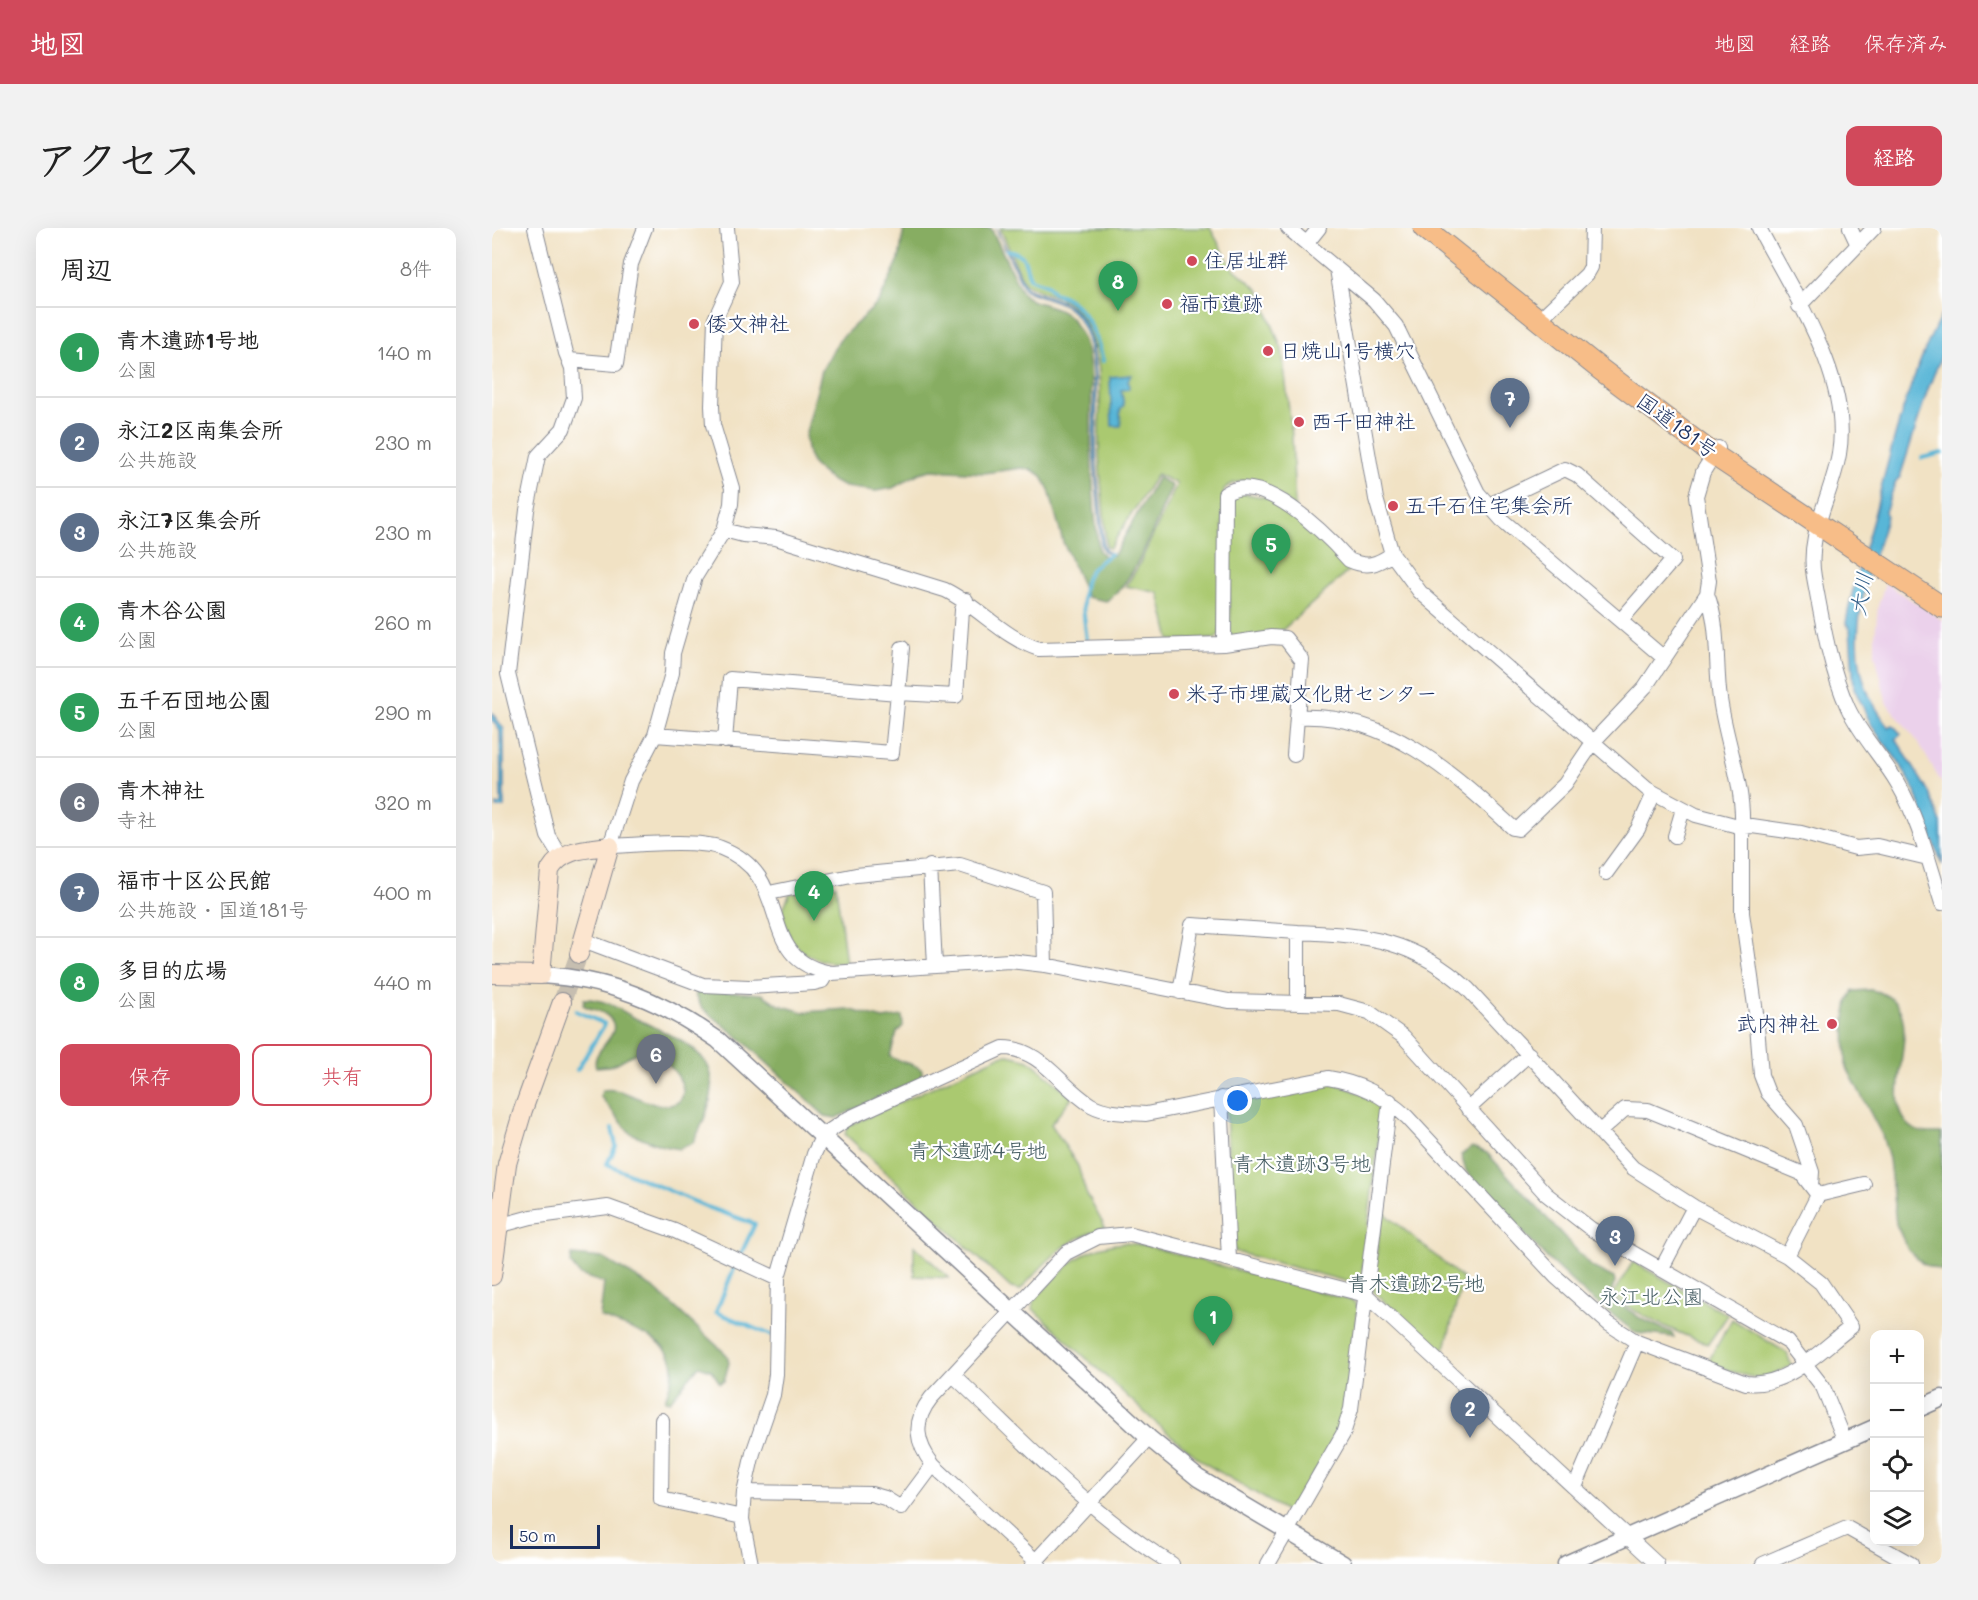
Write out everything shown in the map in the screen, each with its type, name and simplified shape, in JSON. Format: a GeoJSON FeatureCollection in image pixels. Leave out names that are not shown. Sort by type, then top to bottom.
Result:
{"type":"FeatureCollection","features":[{"type":"Feature","properties":{"kind":"highway","name":"国道181号"},"geometry":{"type":"LineString","coordinates":[[1424,228],[1600,369],[1716,451],[1886,562],[1942,607]]}},
{"type":"Feature","properties":{"kind":"highway","name":"国道181号"},"geometry":{"type":"LineString","coordinates":[[1444,228],[1716,451]]}},
{"type":"Feature","properties":{"kind":"highway","name":"国道181号"},"geometry":{"type":"LineString","coordinates":[[1886,562],[1942,590]]}},
{"type":"Feature","properties":{"kind":"main road"},"geometry":{"type":"LineString","coordinates":[[499,974],[541,975],[547,879],[550,870],[561,857],[569,852],[610,846],[581,947]]}},
{"type":"Feature","properties":{"kind":"main road"},"geometry":{"type":"LineString","coordinates":[[492,1276],[507,1164],[523,1110],[562,1002]]}},
{"type":"Feature","properties":{"kind":"street"},"geometry":{"type":"LineString","coordinates":[[535,228],[572,368],[574,398],[562,429],[538,456],[527,510],[508,674],[548,836],[561,857]]}},
{"type":"Feature","properties":{"kind":"street"},"geometry":{"type":"LineString","coordinates":[[569,360],[616,364],[631,264],[645,228]]}},
{"type":"Feature","properties":{"kind":"street"},"geometry":{"type":"LineString","coordinates":[[727,228],[732,282],[731,290],[715,319],[712,406],[713,425],[733,494],[724,530],[695,577],[673,653],[672,674],[655,735],[631,781],[610,846],[704,844],[721,848],[741,858],[755,870],[769,893],[782,936],[792,955],[803,964],[827,972],[1009,961],[1045,965],[1229,1001],[1298,1002],[1350,1006],[1369,1012],[1392,1026],[1546,1194],[1591,1229],[1788,1342],[1823,1387],[1845,1441]]}},
{"type":"Feature","properties":{"kind":"street"},"geometry":{"type":"LineString","coordinates":[[1288,228],[1374,300],[1396,326],[1478,493],[1502,520],[1664,658]]}},
{"type":"Feature","properties":{"kind":"street"},"geometry":{"type":"LineString","coordinates":[[1307,243],[1319,228]]}},
{"type":"Feature","properties":{"kind":"street"},"geometry":{"type":"LineString","coordinates":[[1546,313],[1587,274],[1591,267],[1592,228]]}},
{"type":"Feature","properties":{"kind":"street"},"geometry":{"type":"LineString","coordinates":[[1759,228],[1827,360],[1841,416],[1838,460],[1819,518],[1813,552],[1814,575],[1844,698],[1856,723],[1898,783],[1912,811],[1942,903]]}},
{"type":"Feature","properties":{"kind":"street"},"geometry":{"type":"LineString","coordinates":[[1850,228],[1858,244]]}},
{"type":"Feature","properties":{"kind":"street"},"geometry":{"type":"LineString","coordinates":[[1799,306],[1874,228]]}},
{"type":"Feature","properties":{"kind":"street"},"geometry":{"type":"LineString","coordinates":[[1337,269],[1376,499],[1392,554],[1420,592],[1654,793],[1683,809],[1742,828],[1761,826],[1801,833],[1856,848],[1877,846],[1928,858]]}},
{"type":"Feature","properties":{"kind":"street"},"geometry":{"type":"LineString","coordinates":[[1297,717],[1336,717],[1378,729],[1414,749],[1458,779],[1515,829],[1522,827],[1565,784],[1594,741],[1645,687],[1707,594],[1709,581],[1696,496],[1703,472],[1716,451]]}},
{"type":"Feature","properties":{"kind":"street"},"geometry":{"type":"LineString","coordinates":[[1489,505],[1565,469],[1577,475],[1673,560],[1622,620]]}},
{"type":"Feature","properties":{"kind":"street"},"geometry":{"type":"LineString","coordinates":[[1224,644],[1225,494],[1234,488],[1256,488],[1273,495],[1349,560],[1362,566],[1376,564],[1392,554]]}},
{"type":"Feature","properties":{"kind":"street"},"geometry":{"type":"LineString","coordinates":[[724,530],[743,535],[776,538],[945,590],[966,600],[1025,645],[1039,650],[1224,644],[1271,637],[1285,638],[1302,660],[1294,755]]}},
{"type":"Feature","properties":{"kind":"street"},"geometry":{"type":"LineString","coordinates":[[1707,594],[1713,609],[1720,700],[1740,792],[1742,913],[1756,1013],[1761,1075],[1768,1093],[1796,1125],[1812,1172],[1815,1191],[1786,1256]]}},
{"type":"Feature","properties":{"kind":"street"},"geometry":{"type":"LineString","coordinates":[[725,741],[730,679],[956,696],[962,610],[966,600]]}},
{"type":"Feature","properties":{"kind":"street"},"geometry":{"type":"LineString","coordinates":[[655,735],[892,753],[902,648]]}},
{"type":"Feature","properties":{"kind":"street"},"geometry":{"type":"LineString","coordinates":[[1606,873],[1638,830],[1654,793]]}},
{"type":"Feature","properties":{"kind":"street"},"geometry":{"type":"LineString","coordinates":[[1675,836],[1683,809]]}},
{"type":"Feature","properties":{"kind":"street"},"geometry":{"type":"LineString","coordinates":[[769,893],[846,877],[930,866],[960,865],[1043,892],[1045,965]]}},
{"type":"Feature","properties":{"kind":"street"},"geometry":{"type":"LineString","coordinates":[[930,866],[935,966]]}},
{"type":"Feature","properties":{"kind":"street"},"geometry":{"type":"LineString","coordinates":[[753,1560],[742,1517],[744,1492],[774,1384],[778,1279],[814,1154],[823,1135],[849,1118],[1003,1048],[1026,1051],[1092,1105],[1120,1113],[1146,1114],[1328,1078],[1352,1082],[1389,1101],[1556,1277],[1609,1324],[1637,1342],[1746,1383],[1763,1385],[1782,1378],[1851,1327],[1841,1309],[1821,1283],[1786,1256],[1695,1207],[1633,1168],[1468,989],[1444,968],[1418,953],[1379,939],[1192,925],[1180,992]]}},
{"type":"Feature","properties":{"kind":"street"},"geometry":{"type":"LineString","coordinates":[[1298,932],[1298,1002]]}},
{"type":"Feature","properties":{"kind":"street"},"geometry":{"type":"LineString","coordinates":[[581,947],[703,984],[749,987],[814,983],[822,981],[827,972]]}},
{"type":"Feature","properties":{"kind":"street"},"geometry":{"type":"LineString","coordinates":[[541,975],[581,977],[655,1001],[718,1040],[1149,1438],[1198,1478],[1343,1564]]}},
{"type":"Feature","properties":{"kind":"street"},"geometry":{"type":"LineString","coordinates":[[1468,1108],[1528,1054]]}},
{"type":"Feature","properties":{"kind":"street"},"geometry":{"type":"LineString","coordinates":[[1221,1098],[1229,1259]]}},
{"type":"Feature","properties":{"kind":"street"},"geometry":{"type":"LineString","coordinates":[[1268,1564],[1344,1432],[1351,1409],[1389,1101]]}},
{"type":"Feature","properties":{"kind":"street"},"geometry":{"type":"LineString","coordinates":[[1599,1132],[1625,1109],[1648,1110],[1802,1173],[1815,1191]]}},
{"type":"Feature","properties":{"kind":"street"},"geometry":{"type":"LineString","coordinates":[[1815,1191],[1864,1184]]}},
{"type":"Feature","properties":{"kind":"street"},"geometry":{"type":"LineString","coordinates":[[498,1226],[531,1216],[608,1207],[675,1231],[778,1279]]}},
{"type":"Feature","properties":{"kind":"street"},"geometry":{"type":"LineString","coordinates":[[1662,1268],[1695,1207]]}},
{"type":"Feature","properties":{"kind":"street"},"geometry":{"type":"LineString","coordinates":[[1149,1438],[1036,1563],[933,1465],[922,1450],[917,1435],[919,1416],[953,1375],[1066,1253],[1086,1241],[1109,1235],[1131,1234],[1366,1295],[1658,1564]]}},
{"type":"Feature","properties":{"kind":"street"},"geometry":{"type":"LineString","coordinates":[[1575,1487],[1637,1342]]}},
{"type":"Feature","properties":{"kind":"street"},"geometry":{"type":"LineString","coordinates":[[953,1375],[1090,1503],[1125,1533],[1172,1564]]}},
{"type":"Feature","properties":{"kind":"street"},"geometry":{"type":"LineString","coordinates":[[1924,1406],[1942,1398]]}},
{"type":"Feature","properties":{"kind":"street"},"geometry":{"type":"LineString","coordinates":[[662,1420],[661,1499],[742,1517]]}},
{"type":"Feature","properties":{"kind":"street"},"geometry":{"type":"LineString","coordinates":[[1566,1564],[1870,1430]]}},
{"type":"Feature","properties":{"kind":"street"},"geometry":{"type":"LineString","coordinates":[[744,1492],[871,1494],[885,1498],[901,1508],[933,1465]]}},
{"type":"Feature","properties":{"kind":"street"},"geometry":{"type":"LineString","coordinates":[[1771,1563],[1847,1528],[1911,1564]]}},
{"type":"Feature","properties":{"kind":"shaded area"},"geometry":{"type":"Polygon","coordinates":[[[1885,583],[1942,620],[1942,784],[1918,742],[1888,705],[1884,692],[1875,654],[1875,635],[1878,606],[1885,583]]]}},
{"type":"Feature","properties":{"kind":"green space"},"geometry":{"type":"Polygon","coordinates":[[[904,228],[991,228],[1022,293],[1032,300],[1065,312],[1078,328],[1084,341],[1089,363],[1095,510],[1099,551],[1104,556],[1114,555],[1158,477],[1172,486],[1136,565],[1117,592],[1106,601],[1087,597],[1063,542],[1049,490],[1041,475],[1032,470],[1022,468],[984,473],[931,470],[919,473],[893,488],[876,491],[845,487],[832,481],[813,465],[805,437],[822,370],[839,340],[879,302],[899,259],[904,228]]]}},
{"type":"Feature","properties":{"kind":"green space"},"geometry":{"type":"Polygon","coordinates":[[[1000,228],[1210,228],[1232,267],[1259,290],[1282,350],[1292,436],[1295,508],[1271,490],[1252,482],[1233,483],[1224,489],[1220,634],[1215,639],[1170,640],[1159,593],[1126,586],[1138,567],[1177,484],[1157,474],[1110,548],[1106,547],[1099,451],[1100,377],[1093,341],[1086,325],[1071,305],[1024,282],[1000,228]]]}},
{"type":"Feature","properties":{"kind":"green space"},"geometry":{"type":"Polygon","coordinates":[[[1234,492],[1269,498],[1354,566],[1279,633],[1233,639],[1228,633],[1230,501],[1234,492]]]}},
{"type":"Feature","properties":{"kind":"green space"},"geometry":{"type":"Polygon","coordinates":[[[836,885],[846,963],[822,960],[803,952],[790,936],[783,911],[789,894],[836,885]]]}},
{"type":"Feature","properties":{"kind":"green space"},"geometry":{"type":"Polygon","coordinates":[[[701,990],[762,994],[779,1005],[803,1012],[848,1009],[883,1019],[902,1016],[903,1026],[897,1032],[890,1056],[918,1067],[922,1070],[922,1078],[836,1118],[825,1116],[741,1039],[702,1008],[695,995],[701,990]]]}},
{"type":"Feature","properties":{"kind":"green space"},"geometry":{"type":"Polygon","coordinates":[[[1871,990],[1891,999],[1901,1014],[1904,1033],[1898,1097],[1902,1116],[1917,1131],[1942,1133],[1942,1271],[1923,1264],[1908,1250],[1896,1224],[1889,1159],[1882,1135],[1846,1066],[1845,1019],[1848,1001],[1853,991],[1871,990]]]}},
{"type":"Feature","properties":{"kind":"green space"},"geometry":{"type":"Polygon","coordinates":[[[584,999],[606,1003],[663,1031],[697,1052],[707,1064],[712,1078],[711,1095],[705,1117],[693,1143],[679,1149],[659,1145],[630,1133],[600,1096],[603,1090],[620,1091],[653,1104],[670,1105],[679,1101],[683,1094],[678,1076],[662,1059],[653,1054],[640,1052],[613,1065],[596,1067],[597,1055],[614,1027],[609,1017],[583,1005],[584,999]]]}},
{"type":"Feature","properties":{"kind":"green space","name":"青木遺跡4号地"},"geometry":{"type":"Polygon","coordinates":[[[1009,1055],[1029,1060],[1072,1097],[1051,1124],[1078,1166],[1086,1193],[1105,1227],[1067,1245],[1040,1268],[1020,1290],[1011,1288],[845,1134],[848,1126],[1000,1056],[1009,1055]]]}},
{"type":"Feature","properties":{"kind":"green space","name":"青木遺跡3号地"},"geometry":{"type":"Polygon","coordinates":[[[1334,1083],[1383,1102],[1361,1281],[1356,1284],[1236,1252],[1232,1245],[1226,1108],[1228,1103],[1334,1083]]]}},
{"type":"Feature","properties":{"kind":"green space"},"geometry":{"type":"Polygon","coordinates":[[[1472,1147],[1487,1153],[1592,1267],[1614,1278],[1615,1283],[1609,1296],[1640,1318],[1672,1333],[1674,1337],[1636,1333],[1582,1291],[1548,1259],[1466,1171],[1461,1155],[1472,1147]]]}},
{"type":"Feature","properties":{"kind":"green space","name":"青木遺跡2号地"},"geometry":{"type":"Polygon","coordinates":[[[1381,1210],[1463,1279],[1445,1348],[1439,1352],[1373,1291],[1381,1210]]]}},
{"type":"Feature","properties":{"kind":"green space"},"geometry":{"type":"Polygon","coordinates":[[[1124,1243],[1143,1245],[1353,1301],[1358,1307],[1339,1430],[1294,1509],[1286,1511],[1204,1463],[1155,1422],[1033,1309],[1033,1301],[1073,1262],[1095,1249],[1124,1243]]]}},
{"type":"Feature","properties":{"kind":"green space"},"geometry":{"type":"Polygon","coordinates":[[[914,1245],[949,1278],[914,1276],[914,1245]]]}},
{"type":"Feature","properties":{"kind":"green space"},"geometry":{"type":"Polygon","coordinates":[[[572,1255],[603,1258],[655,1289],[727,1355],[729,1363],[724,1381],[720,1383],[711,1370],[699,1366],[670,1401],[665,1400],[673,1372],[670,1357],[656,1341],[600,1317],[604,1283],[580,1275],[571,1264],[572,1255]]]}},
{"type":"Feature","properties":{"kind":"green space","name":"永江北公園"},"geometry":{"type":"Polygon","coordinates":[[[1633,1262],[1728,1315],[1708,1344],[1658,1323],[1612,1295],[1633,1262]]]}},
{"type":"Feature","properties":{"kind":"green space"},"geometry":{"type":"Polygon","coordinates":[[[1732,1319],[1787,1353],[1791,1365],[1769,1376],[1750,1377],[1708,1362],[1732,1319]]]}},
{"type":"Feature","properties":{"kind":"water"},"geometry":{"type":"Polygon","coordinates":[[[996,228],[1026,288],[1061,301],[1072,308],[1083,321],[1090,338],[1096,376],[1096,454],[1103,545],[1105,550],[1111,554],[1104,552],[1101,545],[1094,454],[1094,380],[1089,343],[1083,326],[1073,312],[1056,301],[1024,289],[996,228]]]}},
{"type":"Feature","properties":{"kind":"water","name":"大川"},"geometry":{"type":"Polygon","coordinates":[[[1942,314],[1942,354],[1927,392],[1900,477],[1896,481],[1885,512],[1887,516],[1862,605],[1858,650],[1862,673],[1871,699],[1888,727],[1893,725],[1901,734],[1896,739],[1930,794],[1941,823],[1942,865],[1934,842],[1926,844],[1925,841],[1932,838],[1915,790],[1900,764],[1872,726],[1854,688],[1850,629],[1846,623],[1855,581],[1902,411],[1920,362],[1942,314]]]}},
{"type":"Feature","properties":{"kind":"water"},"geometry":{"type":"Polygon","coordinates":[[[1132,375],[1128,380],[1129,389],[1121,390],[1124,405],[1120,410],[1121,426],[1112,426],[1110,377],[1132,375]]]}},
{"type":"Feature","properties":{"kind":"water"},"geometry":{"type":"Polygon","coordinates":[[[492,713],[504,729],[504,808],[496,808],[496,805],[501,804],[500,731],[492,720],[492,713]]]}},
{"type":"Feature","properties":{"kind":"pier"},"geometry":{"type":"Polygon","coordinates":[[[492,699],[506,718],[503,723],[507,729],[507,808],[504,811],[493,808],[494,803],[498,802],[497,732],[492,721],[499,732],[500,804],[496,804],[496,808],[505,808],[505,729],[500,723],[504,719],[492,699]]]}},
{"type":"Feature","properties":{"kind":"waterway"},"geometry":{"type":"LineString","coordinates":[[1007,250],[1023,257],[1031,279],[1047,285],[1053,293],[1073,302],[1080,310],[1097,340],[1103,361]]}},
{"type":"Feature","properties":{"kind":"waterway"},"geometry":{"type":"LineString","coordinates":[[1922,458],[1942,453]]}},
{"type":"Feature","properties":{"kind":"waterway"},"geometry":{"type":"LineString","coordinates":[[1087,641],[1083,604],[1084,585],[1091,570],[1110,554]]}},
{"type":"Feature","properties":{"kind":"waterway"},"geometry":{"type":"LineString","coordinates":[[576,1011],[605,1024],[577,1070]]}},
{"type":"Feature","properties":{"kind":"waterway"},"geometry":{"type":"LineString","coordinates":[[612,1128],[616,1146],[607,1164],[707,1207],[755,1224],[740,1256]]}},
{"type":"Feature","properties":{"kind":"waterway"},"geometry":{"type":"LineString","coordinates":[[735,1266],[716,1312],[771,1335]]}},
{"type":"Feature","properties":{"kind":"tunnel"},"geometry":{"type":"LineString","coordinates":[[562,1002],[579,954]]}},
{"type":"Feature","properties":{"kind":"place","name":"住居址群"},"geometry":{"type":"Point","coordinates":[1192,261]}},
{"type":"Feature","properties":{"kind":"place","name":"福市遺跡"},"geometry":{"type":"Point","coordinates":[1167,304]}},
{"type":"Feature","properties":{"kind":"place","name":"多目的広場"},"geometry":{"type":"Point","coordinates":[1118,311]}},
{"type":"Feature","properties":{"kind":"place","name":"倭文神社"},"geometry":{"type":"Point","coordinates":[694,324]}},
{"type":"Feature","properties":{"kind":"place","name":"日焼山1号横穴"},"geometry":{"type":"Point","coordinates":[1268,351]}},
{"type":"Feature","properties":{"kind":"place","name":"西千田神社"},"geometry":{"type":"Point","coordinates":[1299,422]}},
{"type":"Feature","properties":{"kind":"place","name":"福市十区公民館"},"geometry":{"type":"Point","coordinates":[1510,428]}},
{"type":"Feature","properties":{"kind":"place","name":"五千石住宅集会所"},"geometry":{"type":"Point","coordinates":[1393,506]}},
{"type":"Feature","properties":{"kind":"place","name":"五千石団地公園"},"geometry":{"type":"Point","coordinates":[1271,574]}},
{"type":"Feature","properties":{"kind":"place","name":"米子市埋蔵文化財センター"},"geometry":{"type":"Point","coordinates":[1174,694]}},
{"type":"Feature","properties":{"kind":"place","name":"青木谷公園"},"geometry":{"type":"Point","coordinates":[814,921]}},
{"type":"Feature","properties":{"kind":"place","name":"武内神社"},"geometry":{"type":"Point","coordinates":[1832,1024]}},
{"type":"Feature","properties":{"kind":"place","name":"青木神社"},"geometry":{"type":"Point","coordinates":[656,1084]}},
{"type":"Feature","properties":{"kind":"place","name":"永江7区集会所"},"geometry":{"type":"Point","coordinates":[1615,1266]}},
{"type":"Feature","properties":{"kind":"place","name":"青木遺跡1号地"},"geometry":{"type":"Point","coordinates":[1213,1346]}},
{"type":"Feature","properties":{"kind":"place","name":"永江2区南集会所"},"geometry":{"type":"Point","coordinates":[1470,1438]}}]}
